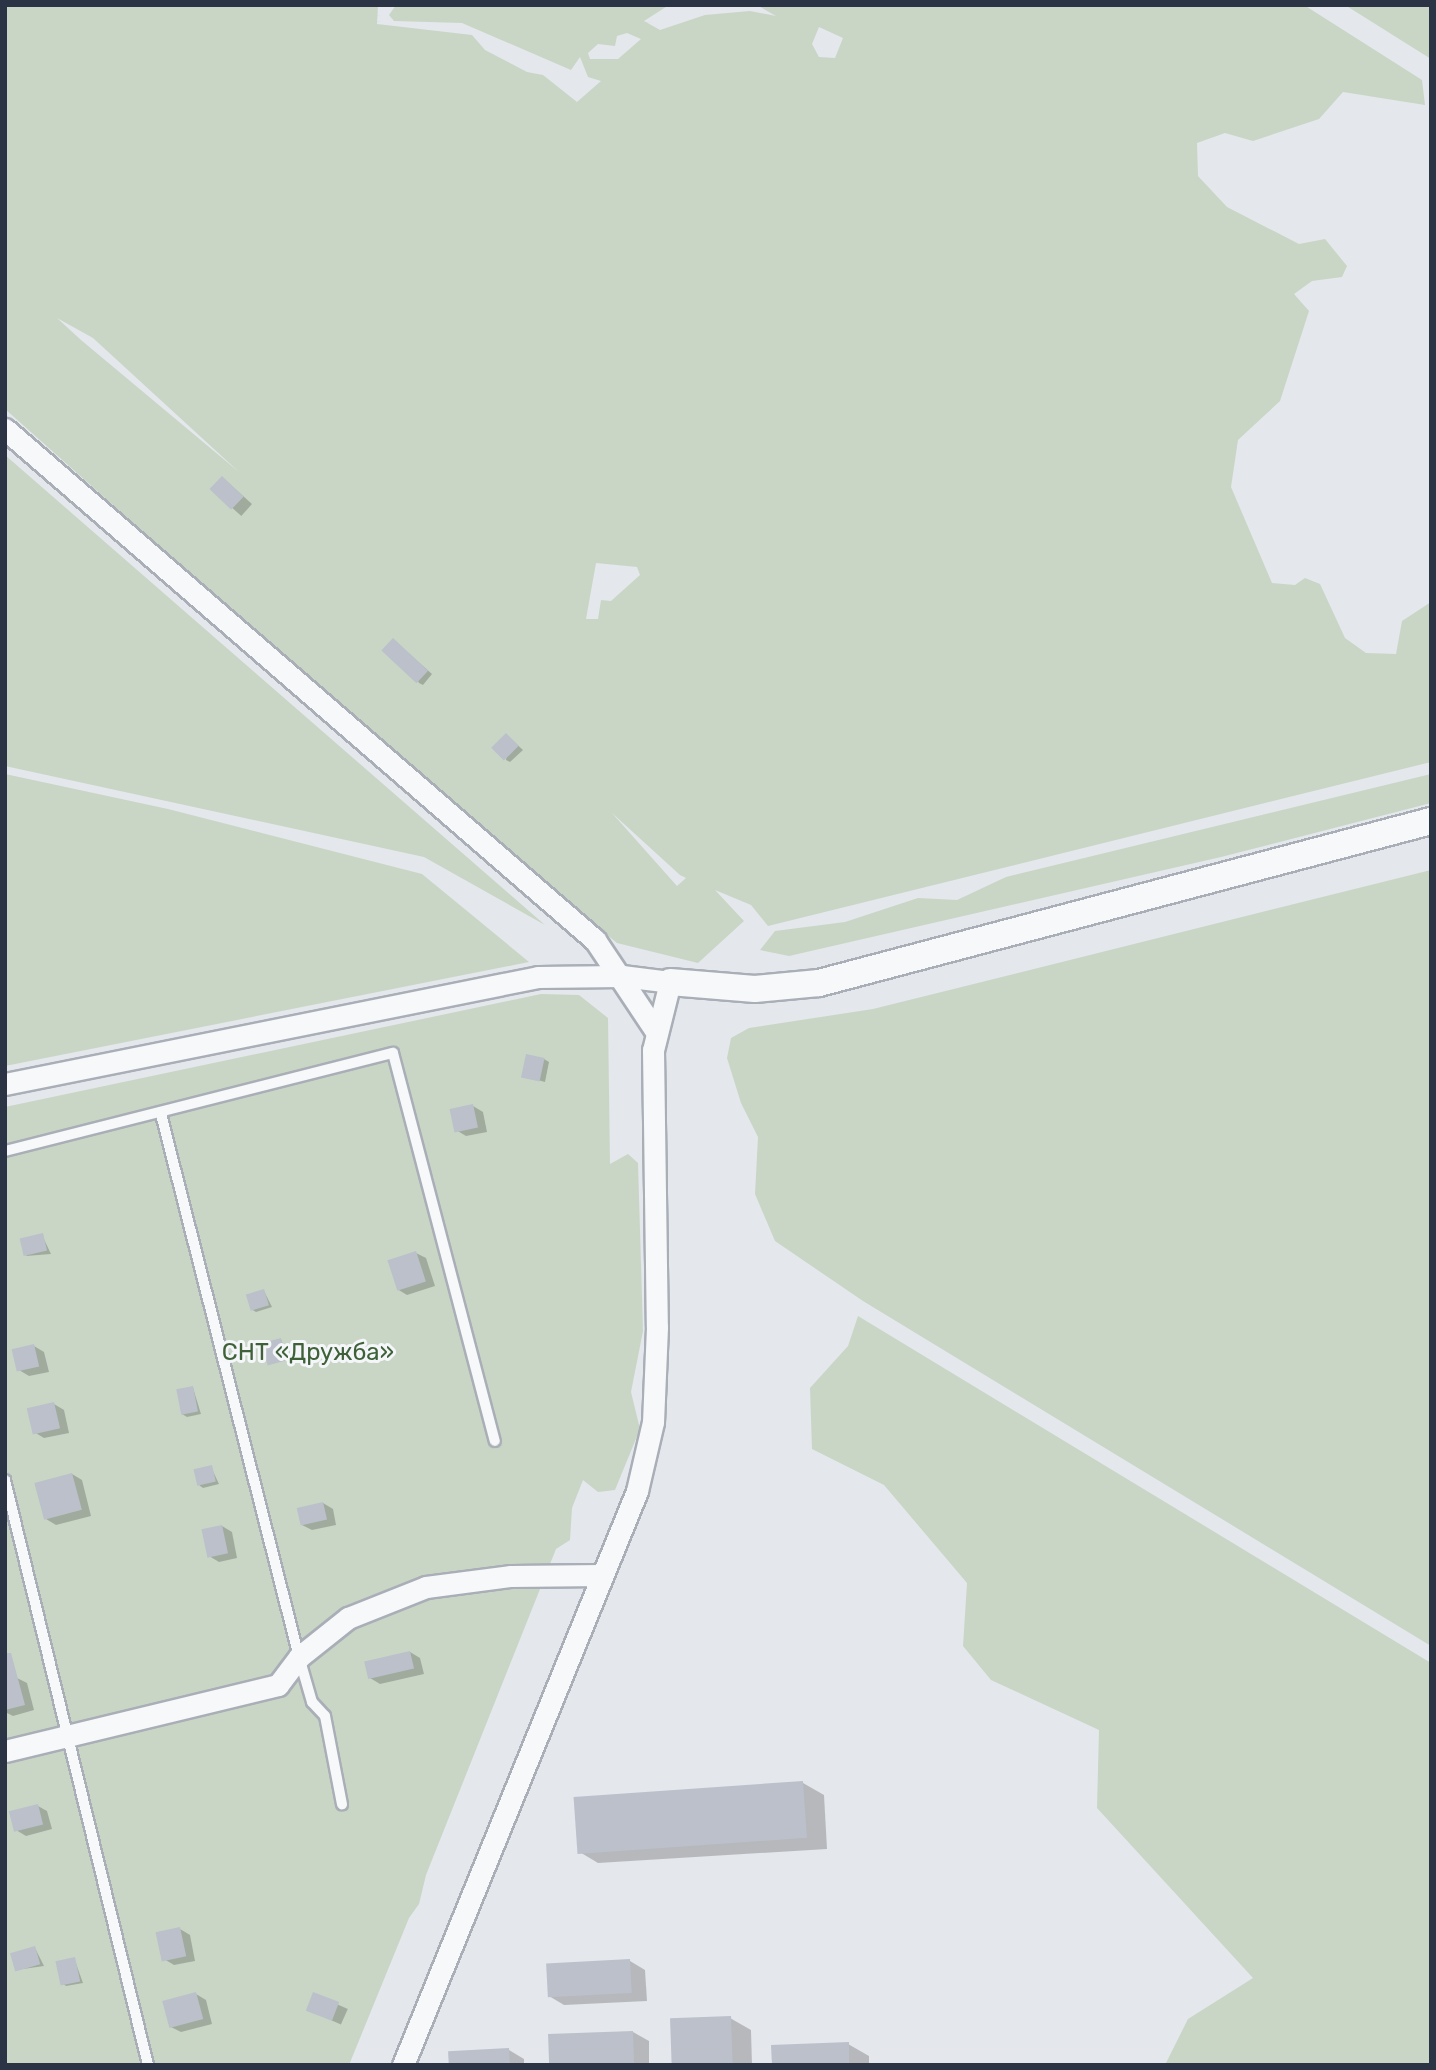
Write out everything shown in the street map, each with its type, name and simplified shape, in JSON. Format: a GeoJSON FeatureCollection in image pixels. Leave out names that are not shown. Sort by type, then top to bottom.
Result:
{"type":"FeatureCollection","features":[{"type":"Feature","properties":{"kind":"street"},"geometry":{"type":"LineString","coordinates":[[5,429],[594,940],[622,976],[655,1030]]}},
{"type":"Feature","properties":{"kind":"street"},"geometry":{"type":"LineString","coordinates":[[5,1084],[451,992],[548,976],[622,976],[755,989],[819,983],[1431,821]]}},
{"type":"Feature","properties":{"kind":"street"},"geometry":{"type":"LineString","coordinates":[[403,2065],[637,1491],[653,1422],[655,1030],[670,982]]}},
{"type":"Feature","properties":{"kind":"street"},"geometry":{"type":"LineString","coordinates":[[5,1751],[278,1685],[299,1657],[348,1618],[426,1587],[511,1576],[603,1575]]}},
{"type":"Feature","properties":{"kind":"lane"},"geometry":{"type":"LineString","coordinates":[[5,1151],[161,1114],[393,1053],[495,1441]]}},
{"type":"Feature","properties":{"kind":"lane"},"geometry":{"type":"LineString","coordinates":[[161,1114],[299,1657],[312,1702],[325,1716],[342,1804]]}},
{"type":"Feature","properties":{"kind":"lane"},"geometry":{"type":"LineString","coordinates":[[5,1480],[148,2065]]}},
{"type":"Feature","properties":{"kind":"green space"},"geometry":{"type":"Polygon","coordinates":[[[5,5],[378,5],[377,24],[472,35],[485,50],[527,72],[543,75],[577,102],[601,81],[588,77],[580,57],[571,70],[462,23],[394,21],[389,15],[396,5],[669,5],[644,21],[660,30],[705,15],[750,11],[776,16],[757,5],[1304,5],[1422,80],[1425,105],[1343,92],[1319,119],[1253,141],[1225,133],[1197,143],[1198,176],[1227,207],[1299,244],[1325,239],[1347,266],[1342,277],[1312,281],[1294,294],[1309,311],[1280,401],[1238,440],[1231,487],[1272,583],[1295,585],[1305,578],[1320,584],[1345,638],[1366,653],[1396,654],[1402,621],[1431,602],[1431,762],[768,926],[751,905],[715,890],[744,921],[698,963],[617,943],[478,830],[5,409],[5,5]],[[819,27],[812,44],[819,57],[835,58],[843,38],[819,27]],[[627,33],[617,36],[615,46],[598,44],[588,53],[590,59],[618,59],[641,39],[627,33]],[[57,318],[239,472],[93,338],[57,318]],[[596,563],[586,619],[598,619],[601,600],[611,601],[640,575],[637,567],[596,563]],[[612,813],[677,886],[686,878],[680,875],[612,813]]]}},
{"type":"Feature","properties":{"kind":"green space"},"geometry":{"type":"Polygon","coordinates":[[[1345,5],[1431,5],[1431,59],[1345,5]]]}},
{"type":"Feature","properties":{"kind":"green space"},"geometry":{"type":"Polygon","coordinates":[[[5,455],[545,925],[424,857],[5,766],[5,455]]]}},
{"type":"Feature","properties":{"kind":"green space"},"geometry":{"type":"Polygon","coordinates":[[[5,774],[168,809],[422,874],[529,962],[5,1066],[5,774]]]}},
{"type":"Feature","properties":{"kind":"green space"},"geometry":{"type":"Polygon","coordinates":[[[1431,774],[1431,803],[1221,857],[789,956],[760,950],[775,931],[845,922],[918,898],[957,900],[1006,877],[1431,774]]]}},
{"type":"Feature","properties":{"kind":"green space"},"geometry":{"type":"Polygon","coordinates":[[[1431,870],[1431,1646],[863,1301],[775,1241],[755,1194],[758,1137],[741,1103],[727,1058],[731,1038],[749,1028],[873,1009],[1431,870]]]}},
{"type":"Feature","properties":{"kind":"green space","name":"СНТ «Дружба»"},"geometry":{"type":"Polygon","coordinates":[[[541,994],[579,995],[608,1018],[610,1164],[628,1154],[638,1163],[643,1331],[631,1392],[640,1429],[615,1490],[598,1492],[583,1480],[572,1508],[570,1540],[556,1549],[426,1875],[419,1904],[409,1918],[349,2065],[5,2065],[5,1107],[541,994]]]}},
{"type":"Feature","properties":{"kind":"green space"},"geometry":{"type":"Polygon","coordinates":[[[858,1316],[1431,1663],[1431,2065],[1165,2065],[1188,2019],[1253,1978],[1097,1808],[1099,1730],[991,1680],[963,1646],[967,1583],[884,1485],[812,1449],[810,1388],[848,1346],[858,1316]]]}},
{"type":"Feature","properties":{"kind":"building"},"geometry":{"type":"Polygon","coordinates":[[[222,476],[244,497],[231,510],[209,489],[222,476]]]}},
{"type":"Feature","properties":{"kind":"building"},"geometry":{"type":"Polygon","coordinates":[[[393,638],[428,671],[417,683],[381,650],[393,638]]]}},
{"type":"Feature","properties":{"kind":"building"},"geometry":{"type":"Polygon","coordinates":[[[506,733],[519,746],[504,761],[491,748],[506,733]]]}},
{"type":"Feature","properties":{"kind":"building"},"geometry":{"type":"Polygon","coordinates":[[[526,1054],[545,1058],[540,1081],[521,1077],[526,1054]]]}},
{"type":"Feature","properties":{"kind":"building"},"geometry":{"type":"Polygon","coordinates":[[[473,1104],[478,1127],[455,1132],[450,1109],[473,1104]]]}},
{"type":"Feature","properties":{"kind":"building"},"geometry":{"type":"Polygon","coordinates":[[[43,1233],[47,1251],[24,1256],[20,1238],[43,1233]]]}},
{"type":"Feature","properties":{"kind":"building"},"geometry":{"type":"Polygon","coordinates":[[[416,1251],[426,1281],[397,1291],[387,1260],[416,1251]]]}},
{"type":"Feature","properties":{"kind":"building"},"geometry":{"type":"Polygon","coordinates":[[[264,1289],[269,1305],[251,1311],[246,1295],[264,1289]]]}},
{"type":"Feature","properties":{"kind":"building"},"geometry":{"type":"Polygon","coordinates":[[[281,1338],[287,1360],[268,1365],[262,1343],[281,1338]]]}},
{"type":"Feature","properties":{"kind":"building"},"geometry":{"type":"Polygon","coordinates":[[[34,1344],[39,1366],[17,1372],[12,1349],[34,1344]]]}},
{"type":"Feature","properties":{"kind":"building"},"geometry":{"type":"Polygon","coordinates":[[[193,1386],[198,1412],[181,1415],[176,1389],[193,1386]]]}},
{"type":"Feature","properties":{"kind":"building"},"geometry":{"type":"Polygon","coordinates":[[[54,1402],[60,1428],[33,1435],[27,1408],[54,1402]]]}},
{"type":"Feature","properties":{"kind":"building"},"geometry":{"type":"Polygon","coordinates":[[[212,1465],[216,1482],[197,1486],[193,1469],[212,1465]]]}},
{"type":"Feature","properties":{"kind":"building"},"geometry":{"type":"Polygon","coordinates":[[[72,1473],[82,1510],[44,1520],[34,1483],[72,1473]]]}},
{"type":"Feature","properties":{"kind":"building"},"geometry":{"type":"Polygon","coordinates":[[[323,1502],[327,1520],[301,1526],[297,1508],[323,1502]]]}},
{"type":"Feature","properties":{"kind":"building"},"geometry":{"type":"Polygon","coordinates":[[[222,1525],[228,1553],[207,1558],[201,1529],[222,1525]]]}},
{"type":"Feature","properties":{"kind":"building"},"geometry":{"type":"Polygon","coordinates":[[[410,1651],[414,1669],[368,1679],[364,1662],[410,1651]]]}},
{"type":"Feature","properties":{"kind":"building"},"geometry":{"type":"Polygon","coordinates":[[[5,1653],[11,1653],[25,1705],[5,1710],[5,1653]]]}},
{"type":"Feature","properties":{"kind":"building"},"geometry":{"type":"Polygon","coordinates":[[[803,1781],[807,1838],[578,1854],[574,1797],[803,1781]]]}},
{"type":"Feature","properties":{"kind":"building"},"geometry":{"type":"Polygon","coordinates":[[[38,1804],[43,1824],[14,1832],[9,1811],[38,1804]]]}},
{"type":"Feature","properties":{"kind":"building"},"geometry":{"type":"Polygon","coordinates":[[[180,1927],[186,1956],[162,1962],[156,1932],[180,1927]]]}},
{"type":"Feature","properties":{"kind":"building"},"geometry":{"type":"Polygon","coordinates":[[[35,1946],[40,1964],[15,1971],[10,1953],[35,1946]]]}},
{"type":"Feature","properties":{"kind":"building"},"geometry":{"type":"Polygon","coordinates":[[[75,1957],[80,1981],[61,1986],[55,1961],[75,1957]]]}},
{"type":"Feature","properties":{"kind":"building"},"geometry":{"type":"Polygon","coordinates":[[[630,1959],[632,1993],[548,1997],[546,1963],[630,1959]]]}},
{"type":"Feature","properties":{"kind":"building"},"geometry":{"type":"Polygon","coordinates":[[[196,1992],[203,2019],[169,2028],[162,2001],[196,1992]]]}},
{"type":"Feature","properties":{"kind":"building"},"geometry":{"type":"Polygon","coordinates":[[[313,1992],[339,2002],[332,2021],[306,2011],[313,1992]]]}},
{"type":"Feature","properties":{"kind":"building"},"geometry":{"type":"Polygon","coordinates":[[[731,2016],[733,2065],[672,2065],[670,2018],[731,2016]]]}},
{"type":"Feature","properties":{"kind":"building"},"geometry":{"type":"Polygon","coordinates":[[[633,2031],[634,2065],[549,2065],[548,2034],[633,2031]]]}},
{"type":"Feature","properties":{"kind":"building"},"geometry":{"type":"Polygon","coordinates":[[[849,2042],[849,2065],[772,2065],[771,2045],[849,2042]]]}},
{"type":"Feature","properties":{"kind":"building"},"geometry":{"type":"Polygon","coordinates":[[[509,2048],[510,2065],[449,2065],[448,2051],[509,2048]]]}}]}
